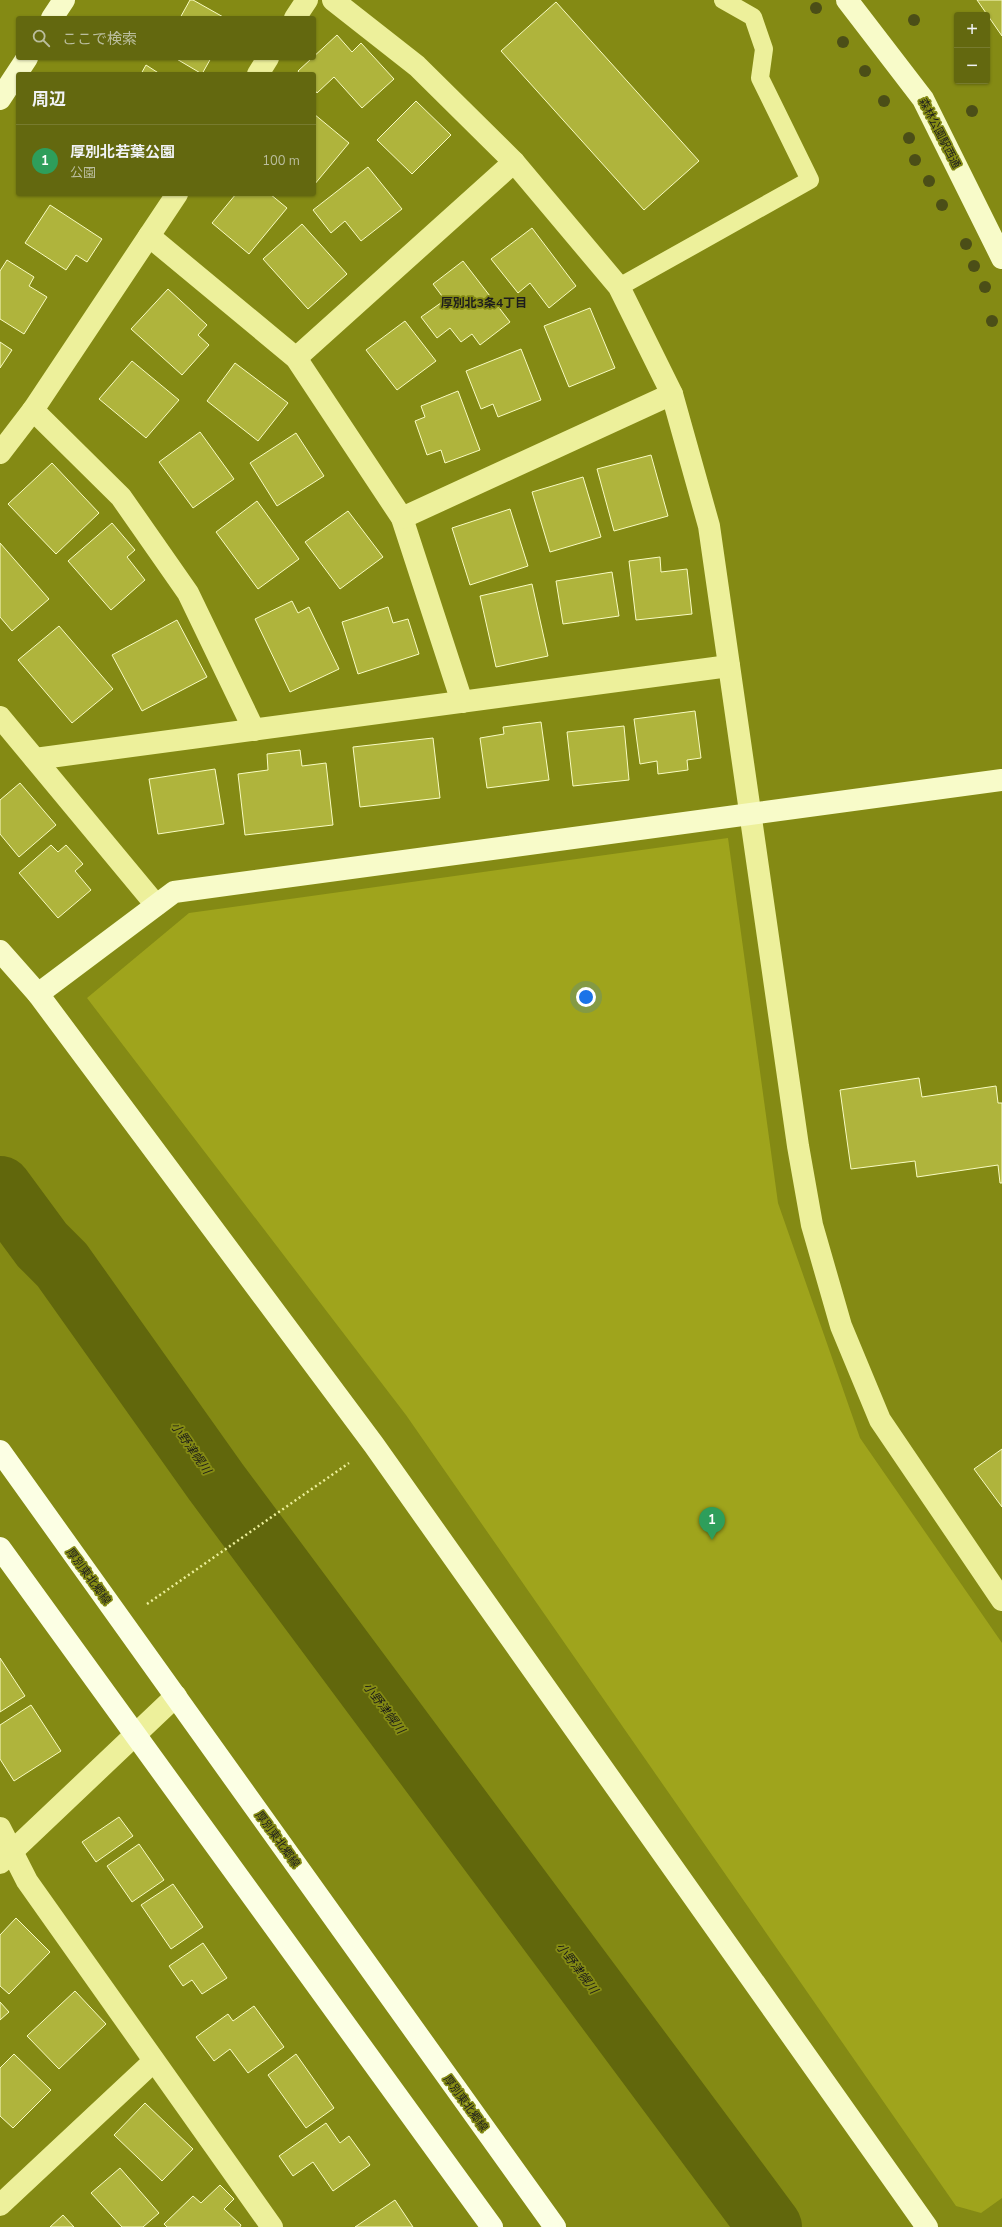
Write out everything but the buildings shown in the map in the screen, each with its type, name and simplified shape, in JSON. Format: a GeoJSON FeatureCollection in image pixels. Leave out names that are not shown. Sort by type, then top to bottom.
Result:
{"type":"FeatureCollection","features":[{"type":"Feature","properties":{"kind":"main road","name":"厚別東北郷線"},"geometry":{"type":"LineString","coordinates":[[0,1451],[555,2227]]}},
{"type":"Feature","properties":{"kind":"main road"},"geometry":{"type":"LineString","coordinates":[[0,1548],[492,2227]]}},
{"type":"Feature","properties":{"kind":"street"},"geometry":{"type":"LineString","coordinates":[[53,16],[64,0]]}},
{"type":"Feature","properties":{"kind":"street"},"geometry":{"type":"LineString","coordinates":[[296,16],[307,0]]}},
{"type":"Feature","properties":{"kind":"street"},"geometry":{"type":"LineString","coordinates":[[333,0],[417,66],[514,162],[619,287],[672,394],[710,526],[798,1146],[812,1225],[841,1326],[880,1420],[1002,1600]]}},
{"type":"Feature","properties":{"kind":"street","name":"森林公園駅西通"},"geometry":{"type":"LineString","coordinates":[[847,0],[923,99],[1002,258]]}},
{"type":"Feature","properties":{"kind":"street"},"geometry":{"type":"LineString","coordinates":[[17,72],[26,60]]}},
{"type":"Feature","properties":{"kind":"street"},"geometry":{"type":"LineString","coordinates":[[259,72],[267,60]]}},
{"type":"Feature","properties":{"kind":"street"},"geometry":{"type":"LineString","coordinates":[[2,94],[16,74]]}},
{"type":"Feature","properties":{"kind":"street"},"geometry":{"type":"LineString","coordinates":[[296,358],[514,162]]}},
{"type":"Feature","properties":{"kind":"street"},"geometry":{"type":"LineString","coordinates":[[0,453],[32,410],[176,196]]}},
{"type":"Feature","properties":{"kind":"street"},"geometry":{"type":"LineString","coordinates":[[149,236],[296,358],[402,518],[462,702]]}},
{"type":"Feature","properties":{"kind":"street"},"geometry":{"type":"LineString","coordinates":[[402,518],[672,394]]}},
{"type":"Feature","properties":{"kind":"street"},"geometry":{"type":"LineString","coordinates":[[32,410],[122,497],[188,593],[254,730]]}},
{"type":"Feature","properties":{"kind":"street"},"geometry":{"type":"LineString","coordinates":[[35,759],[729,666]]}},
{"type":"Feature","properties":{"kind":"street"},"geometry":{"type":"LineString","coordinates":[[0,717],[156,905]]}},
{"type":"Feature","properties":{"kind":"street"},"geometry":{"type":"LineString","coordinates":[[38,994],[174,892],[1002,780]]}},
{"type":"Feature","properties":{"kind":"street"},"geometry":{"type":"LineString","coordinates":[[0,950],[38,994],[374,1445],[927,2227]]}},
{"type":"Feature","properties":{"kind":"street"},"geometry":{"type":"LineString","coordinates":[[6,1857],[176,1696]]}},
{"type":"Feature","properties":{"kind":"street"},"geometry":{"type":"LineString","coordinates":[[0,1828],[6,1857],[27,1882],[272,2227]]}},
{"type":"Feature","properties":{"kind":"street"},"geometry":{"type":"LineString","coordinates":[[0,2205],[154,2060]]}},
{"type":"Feature","properties":{"kind":"lane"},"geometry":{"type":"LineString","coordinates":[[619,287],[810,180],[760,78],[764,49],[753,17],[724,0]]}},
{"type":"Feature","properties":{"kind":"path"},"geometry":{"type":"LineString","coordinates":[[171,1588],[344,1466]]}},
{"type":"Feature","properties":{"kind":"shaded area"},"geometry":{"type":"Polygon","coordinates":[[[728,838],[778,1203],[860,1438],[1002,1643],[1002,2198],[981,2213],[956,2206],[406,1415],[87,998],[189,913],[728,838]]]}},
{"type":"Feature","properties":{"kind":"waterway","name":"小野津幌川"},"geometry":{"type":"LineString","coordinates":[[0,1188],[42,1245],[62,1265],[216,1482],[770,2227]]}},
{"type":"Feature","properties":{"kind":"place","name":"厚別北若葉公園"},"geometry":{"type":"Point","coordinates":[712,1540]}},
{"type":"Feature","properties":{"kind":"district","name":"厚別北3条4丁目"},"geometry":{"type":"Point","coordinates":[484,303]}}]}
